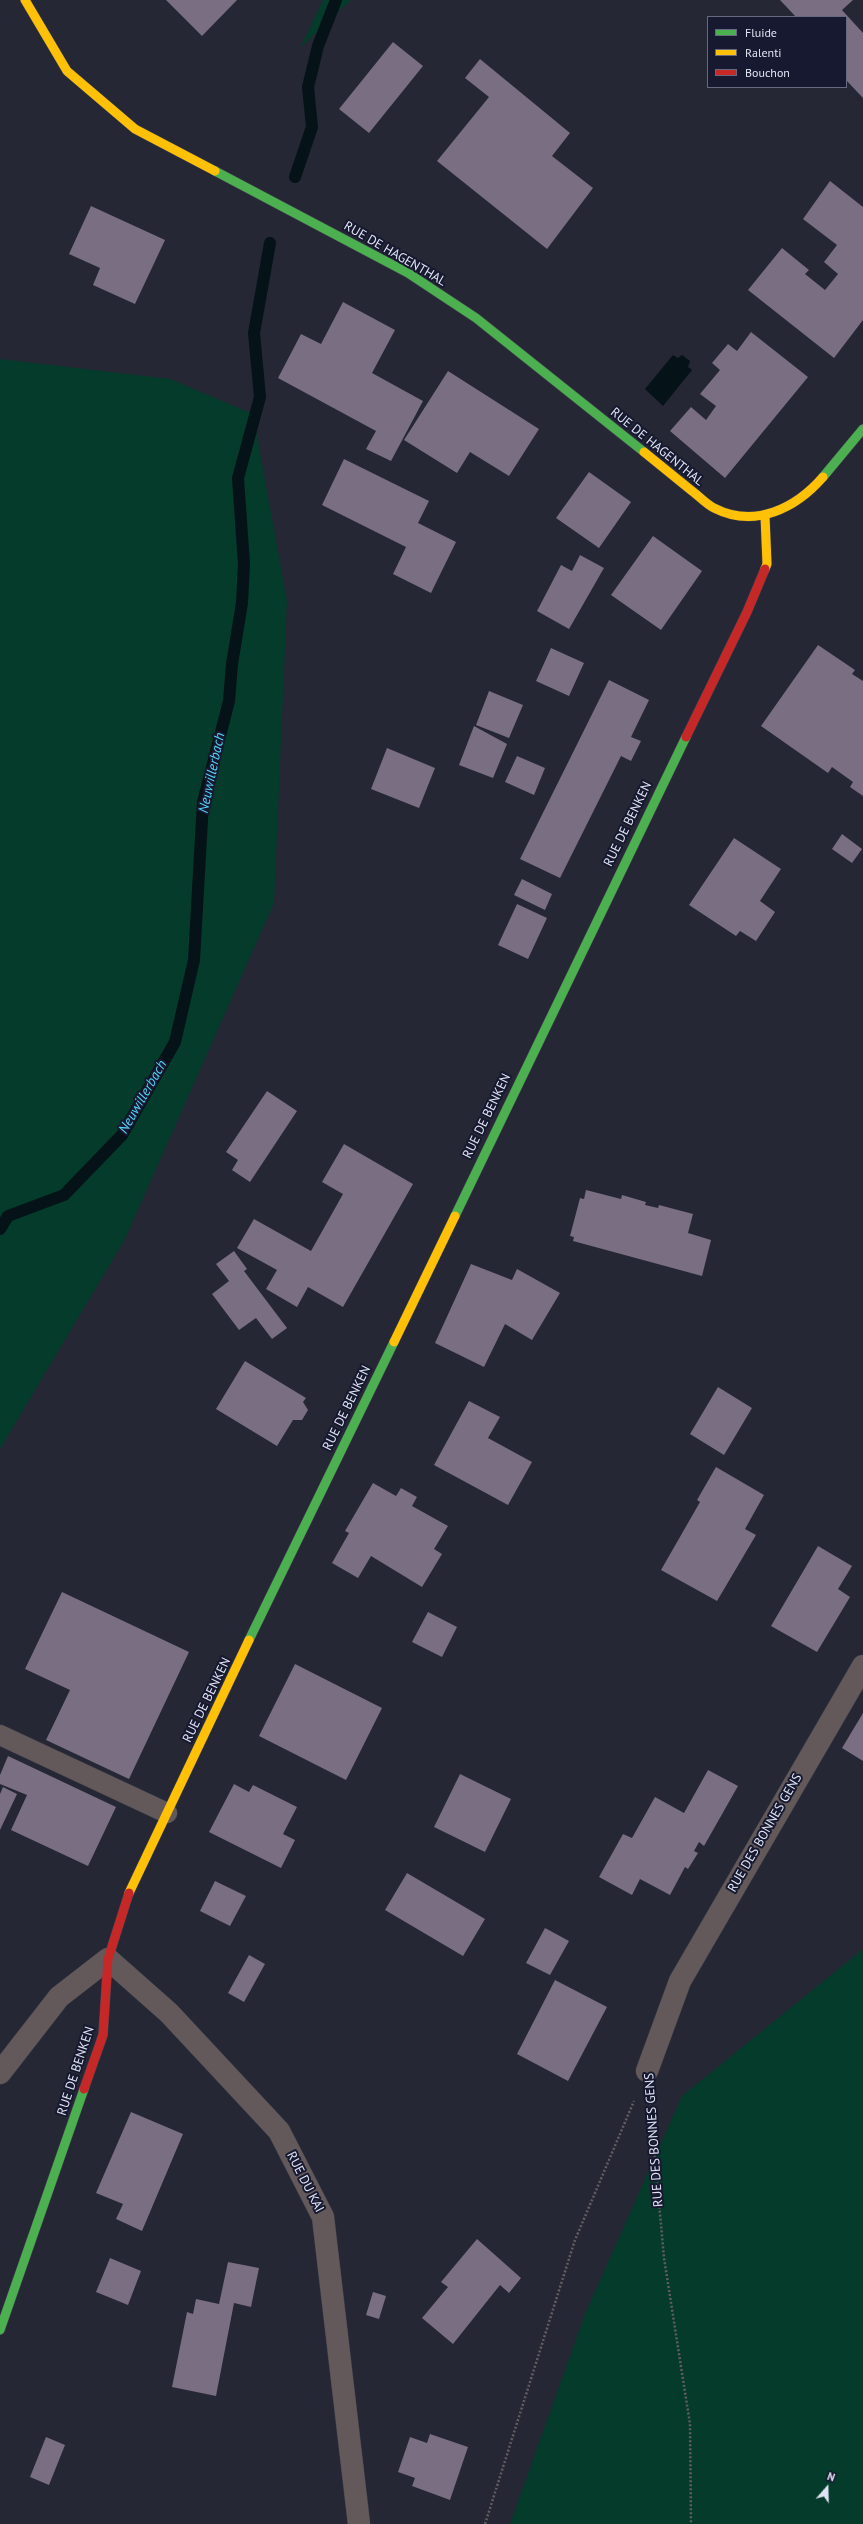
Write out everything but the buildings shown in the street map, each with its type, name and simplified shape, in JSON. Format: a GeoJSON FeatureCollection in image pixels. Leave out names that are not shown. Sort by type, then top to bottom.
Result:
{"type":"FeatureCollection","features":[{"type":"Feature","properties":{"kind":"street","name":"RUE DE HAGENTHAL"},"geometry":{"type":"LineString","coordinates":[[23,1],[67,71],[135,129],[408,273],[476,318],[702,500],[730,515],[765,516],[785,510],[799,502],[863,429]]}},
{"type":"Feature","properties":{"kind":"street","name":"RUE DE BENKEN"},"geometry":{"type":"LineString","coordinates":[[0,2330],[103,2035],[108,1959],[127,1895],[498,1123],[747,612],[767,564],[765,516]]}},
{"type":"Feature","properties":{"kind":"street","name":"RUE DES BONNES GENS"},"geometry":{"type":"LineString","coordinates":[[647,2071],[680,1980],[863,1666]]}},
{"type":"Feature","properties":{"kind":"street"},"geometry":{"type":"LineString","coordinates":[[0,2074],[59,1997],[108,1959]]}},
{"type":"Feature","properties":{"kind":"street","name":"RUE DU KAI"},"geometry":{"type":"LineString","coordinates":[[108,1959],[169,2013],[279,2132],[323,2217],[359,2524]]}},
{"type":"Feature","properties":{"kind":"lane"},"geometry":{"type":"LineString","coordinates":[[0,1735],[167,1813]]}},
{"type":"Feature","properties":{"kind":"path"},"geometry":{"type":"LineString","coordinates":[[485,2524],[575,2240],[647,2071]]}},
{"type":"Feature","properties":{"kind":"path","name":"RUE DES BONNES GENS"},"geometry":{"type":"LineString","coordinates":[[647,2071],[664,2258],[690,2424],[691,2524]]}},
{"type":"Feature","properties":{"kind":"green space"},"geometry":{"type":"Polygon","coordinates":[[[323,0],[351,0],[300,48],[323,0]]]}},
{"type":"Feature","properties":{"kind":"green space"},"geometry":{"type":"Polygon","coordinates":[[[0,359],[170,379],[253,414],[287,601],[274,903],[125,1239],[0,1449],[0,359]]]}},
{"type":"Feature","properties":{"kind":"green space"},"geometry":{"type":"Polygon","coordinates":[[[863,1949],[863,2524],[510,2524],[585,2314],[682,2096],[863,1949]]]}},
{"type":"Feature","properties":{"kind":"shaded area"},"geometry":{"type":"Polygon","coordinates":[[[673,355],[678,358],[682,355],[690,361],[688,367],[692,370],[663,406],[645,389],[673,355]]]}},
{"type":"Feature","properties":{"kind":"waterway","name":"Neuwillerbach"},"geometry":{"type":"LineString","coordinates":[[295,177],[312,127],[308,87],[318,46],[336,0]]}},
{"type":"Feature","properties":{"kind":"waterway","name":"Neuwillerbach"},"geometry":{"type":"LineString","coordinates":[[0,1229],[8,1216],[64,1195],[122,1135],[175,1042],[194,960],[203,802],[229,701],[232,664],[242,603],[244,564],[238,478],[260,397],[254,333],[270,243]]}},
{"type":"Feature","properties":{"kind":"traffic: fast"},"geometry":{"type":"LineString","coordinates":[[215,171],[408,273],[476,318],[644,452]]}},
{"type":"Feature","properties":{"kind":"traffic: fast"},"geometry":{"type":"LineString","coordinates":[[823,477],[863,429]]}},
{"type":"Feature","properties":{"kind":"traffic: fast"},"geometry":{"type":"LineString","coordinates":[[455,1216],[686,737]]}},
{"type":"Feature","properties":{"kind":"traffic: fast"},"geometry":{"type":"LineString","coordinates":[[249,1640],[394,1342]]}},
{"type":"Feature","properties":{"kind":"traffic: fast"},"geometry":{"type":"LineString","coordinates":[[0,2330],[84,2089]]}},
{"type":"Feature","properties":{"kind":"traffic: slow"},"geometry":{"type":"LineString","coordinates":[[25,0],[67,71],[135,129],[215,171]]}},
{"type":"Feature","properties":{"kind":"traffic: slow"},"geometry":{"type":"LineString","coordinates":[[644,452],[705,502],[714,508],[729,514],[759,516],[774,512],[800,498],[823,477]]}},
{"type":"Feature","properties":{"kind":"traffic: slow"},"geometry":{"type":"LineString","coordinates":[[765,516],[767,564],[765,569]]}},
{"type":"Feature","properties":{"kind":"traffic: slow"},"geometry":{"type":"LineString","coordinates":[[394,1342],[455,1216]]}},
{"type":"Feature","properties":{"kind":"traffic: slow"},"geometry":{"type":"LineString","coordinates":[[129,1893],[249,1640]]}},
{"type":"Feature","properties":{"kind":"traffic: jam"},"geometry":{"type":"LineString","coordinates":[[686,737],[747,612],[765,569]]}},
{"type":"Feature","properties":{"kind":"traffic: jam"},"geometry":{"type":"LineString","coordinates":[[84,2089],[103,2035],[108,1959],[129,1893]]}}]}
